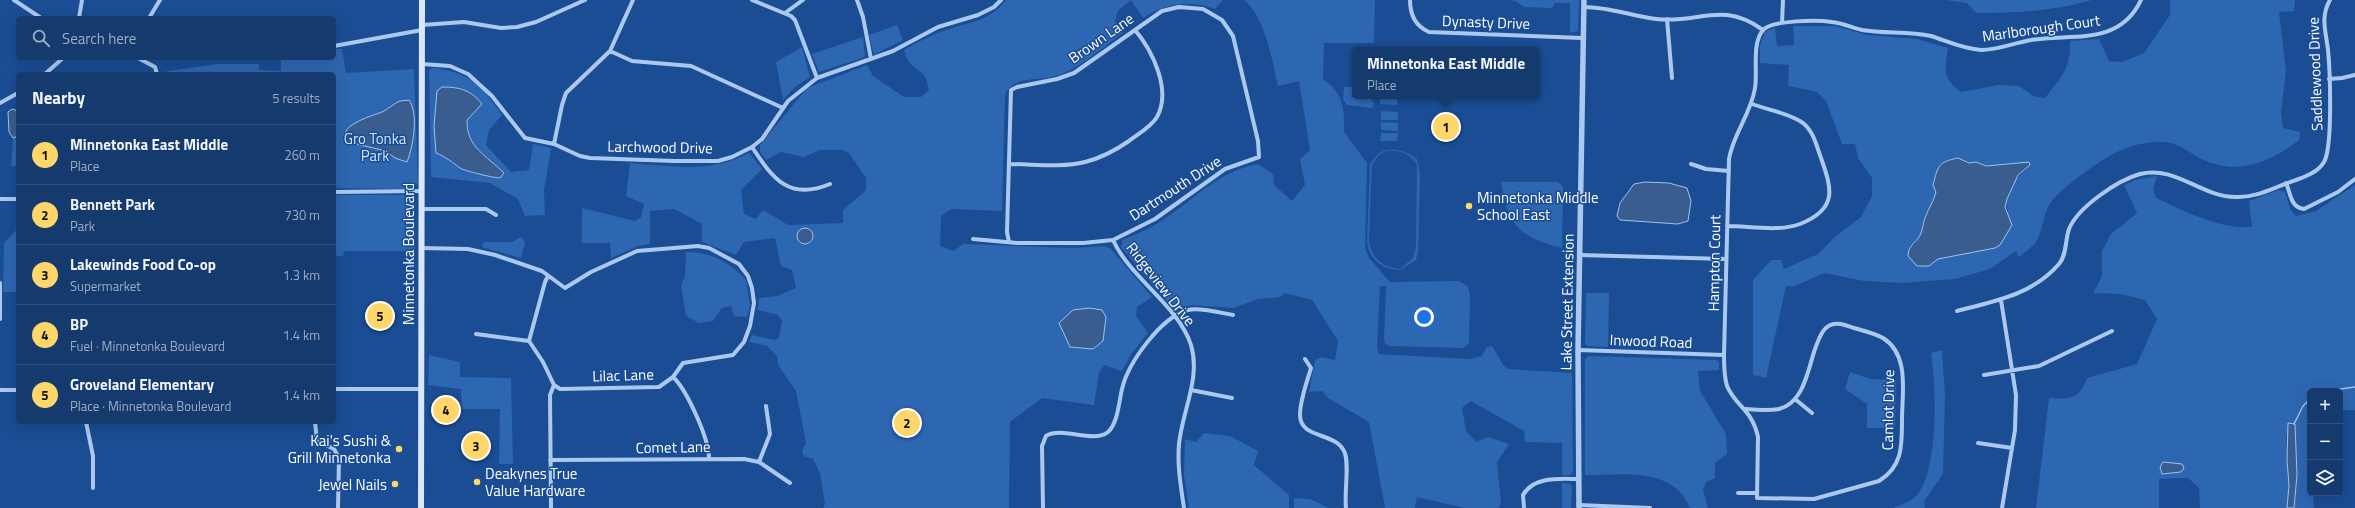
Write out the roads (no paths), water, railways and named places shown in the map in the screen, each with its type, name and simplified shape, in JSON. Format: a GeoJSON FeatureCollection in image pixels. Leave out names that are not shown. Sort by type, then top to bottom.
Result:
{"type":"FeatureCollection","features":[{"type":"Feature","properties":{"kind":"main road","name":"Minnetonka Boulevard"},"geometry":{"type":"LineString","coordinates":[[421,508],[420,389],[422,0]]}},
{"type":"Feature","properties":{"kind":"street"},"geometry":{"type":"LineString","coordinates":[[14,0],[38,16]]}},
{"type":"Feature","properties":{"kind":"street"},"geometry":{"type":"LineString","coordinates":[[79,16],[82,0]]}},
{"type":"Feature","properties":{"kind":"street"},"geometry":{"type":"LineString","coordinates":[[150,16],[160,0]]}},
{"type":"Feature","properties":{"kind":"street"},"geometry":{"type":"LineString","coordinates":[[336,46],[422,27],[464,22],[501,28],[517,26],[536,22],[585,0]]}},
{"type":"Feature","properties":{"kind":"street"},"geometry":{"type":"LineString","coordinates":[[554,144],[562,105],[566,94],[610,51],[619,36],[633,0]]}},
{"type":"Feature","properties":{"kind":"street"},"geometry":{"type":"LineString","coordinates":[[752,0],[791,16],[798,26],[816,78]]}},
{"type":"Feature","properties":{"kind":"street"},"geometry":{"type":"LineString","coordinates":[[785,13],[803,0]]}},
{"type":"Feature","properties":{"kind":"street"},"geometry":{"type":"LineString","coordinates":[[857,0],[863,18],[871,58]]}},
{"type":"Feature","properties":{"kind":"street","name":"Larchwood Drive"},"geometry":{"type":"LineString","coordinates":[[422,64],[450,66],[464,71],[492,96],[521,135],[529,140],[554,144],[580,156],[590,158],[675,161],[724,160],[752,147],[770,129],[783,108],[797,92],[816,78],[893,50],[938,27],[987,11],[1001,0]]}},
{"type":"Feature","properties":{"kind":"street","name":"Dynasty Drive"},"geometry":{"type":"LineString","coordinates":[[1410,0],[1412,17],[1420,26],[1429,32],[1582,38]]}},
{"type":"Feature","properties":{"kind":"street","name":"Lake Street Extension"},"geometry":{"type":"LineString","coordinates":[[1579,506],[1578,350],[1582,38],[1584,0]]}},
{"type":"Feature","properties":{"kind":"street"},"geometry":{"type":"LineString","coordinates":[[1782,23],[1783,0]]}},
{"type":"Feature","properties":{"kind":"street","name":"Marlborough Court"},"geometry":{"type":"LineString","coordinates":[[1764,30],[1774,24],[1782,23],[1832,22],[1861,30],[1914,33],[1982,50],[2048,38],[2080,38],[2104,33],[2124,21],[2141,0]]}},
{"type":"Feature","properties":{"kind":"street","name":"Saddlewood Drive"},"geometry":{"type":"LineString","coordinates":[[1957,311],[2001,300],[2025,292],[2045,279],[2063,258],[2067,237],[2074,220],[2104,193],[2127,179],[2148,172],[2166,173],[2214,193],[2235,198],[2256,195],[2315,172],[2327,155],[2329,79],[2324,19],[2325,8],[2330,0]]}},
{"type":"Feature","properties":{"kind":"street","name":"Brown Lane"},"geometry":{"type":"LineString","coordinates":[[1009,164],[1010,97],[1014,88],[1057,79],[1074,73],[1162,11],[1180,7],[1203,9],[1222,20],[1233,36],[1258,141],[1259,157]]}},
{"type":"Feature","properties":{"kind":"street"},"geometry":{"type":"LineString","coordinates":[[1584,7],[1606,8],[1645,17],[1667,19],[1709,13],[1733,13],[1747,17],[1764,30]]}},
{"type":"Feature","properties":{"kind":"street"},"geometry":{"type":"LineString","coordinates":[[1667,19],[1672,78]]}},
{"type":"Feature","properties":{"kind":"street"},"geometry":{"type":"LineString","coordinates":[[1009,242],[1007,232],[1009,164],[1064,165],[1084,162],[1116,150],[1153,123],[1161,104],[1161,87],[1152,56],[1135,30]]}},
{"type":"Feature","properties":{"kind":"street","name":"Hampton Court"},"geometry":{"type":"LineString","coordinates":[[1756,493],[1758,437],[1756,427],[1746,409],[1728,387],[1725,378],[1724,355],[1729,171],[1732,146],[1752,104],[1756,83],[1758,40],[1764,30]]}},
{"type":"Feature","properties":{"kind":"street"},"geometry":{"type":"LineString","coordinates":[[610,51],[632,60],[691,66],[783,108]]}},
{"type":"Feature","properties":{"kind":"street"},"geometry":{"type":"LineString","coordinates":[[47,72],[61,60]]}},
{"type":"Feature","properties":{"kind":"street"},"geometry":{"type":"LineString","coordinates":[[142,60],[155,67],[157,72]]}},
{"type":"Feature","properties":{"kind":"street"},"geometry":{"type":"LineString","coordinates":[[2329,79],[2355,75]]}},
{"type":"Feature","properties":{"kind":"street"},"geometry":{"type":"LineString","coordinates":[[0,103],[16,95]]}},
{"type":"Feature","properties":{"kind":"street"},"geometry":{"type":"LineString","coordinates":[[1727,226],[1781,227],[1798,225],[1821,211],[1830,194],[1829,181],[1809,130],[1797,119],[1752,104]]}},
{"type":"Feature","properties":{"kind":"street"},"geometry":{"type":"LineString","coordinates":[[752,147],[772,175],[785,186],[798,190],[810,190],[830,184]]}},
{"type":"Feature","properties":{"kind":"street","name":"Dartmouth Drive"},"geometry":{"type":"LineString","coordinates":[[973,239],[1009,242],[1083,243],[1113,240],[1155,219],[1225,169],[1259,157]]}},
{"type":"Feature","properties":{"kind":"street"},"geometry":{"type":"LineString","coordinates":[[1691,164],[1706,169],[1729,171]]}},
{"type":"Feature","properties":{"kind":"street"},"geometry":{"type":"LineString","coordinates":[[2286,183],[2292,202],[2299,208],[2304,209],[2338,192],[2355,179]]}},
{"type":"Feature","properties":{"kind":"street"},"geometry":{"type":"LineString","coordinates":[[336,192],[422,191]]}},
{"type":"Feature","properties":{"kind":"street"},"geometry":{"type":"LineString","coordinates":[[0,199],[16,199]]}},
{"type":"Feature","properties":{"kind":"street"},"geometry":{"type":"LineString","coordinates":[[422,209],[486,209],[496,215]]}},
{"type":"Feature","properties":{"kind":"street","name":"Ridgeview Drive"},"geometry":{"type":"LineString","coordinates":[[1113,240],[1123,257],[1174,318],[1188,338],[1193,353],[1191,390],[1179,444],[1178,464],[1184,508]]}},
{"type":"Feature","properties":{"kind":"street"},"geometry":{"type":"LineString","coordinates":[[421,248],[480,251],[542,271],[562,287],[569,287],[598,269],[627,255],[647,249],[704,247],[720,253],[739,264],[748,276],[754,294],[753,314],[744,342],[737,351],[728,357],[683,363],[673,377]]}},
{"type":"Feature","properties":{"kind":"street"},"geometry":{"type":"LineString","coordinates":[[1579,255],[1726,259]]}},
{"type":"Feature","properties":{"kind":"street"},"geometry":{"type":"LineString","coordinates":[[548,276],[529,341],[554,385],[550,395],[551,508]]}},
{"type":"Feature","properties":{"kind":"street"},"geometry":{"type":"LineString","coordinates":[[0,283],[0,319]]}},
{"type":"Feature","properties":{"kind":"street"},"geometry":{"type":"LineString","coordinates":[[2001,300],[2014,372],[2016,412],[2012,448],[2002,508]]}},
{"type":"Feature","properties":{"kind":"street"},"geometry":{"type":"LineString","coordinates":[[1043,508],[1044,439],[1049,434],[1056,433],[1097,435],[1108,431],[1114,421],[1123,385],[1131,364],[1150,338],[1183,312],[1193,309],[1233,315]]}},
{"type":"Feature","properties":{"kind":"street","name":"Camlot Drive"},"geometry":{"type":"LineString","coordinates":[[1756,493],[1757,498],[1814,499],[1870,483],[1887,476],[1898,462],[1902,444],[1902,366],[1895,350],[1882,338],[1843,324],[1832,324],[1826,327],[1820,336],[1801,390],[1795,399]]}},
{"type":"Feature","properties":{"kind":"street"},"geometry":{"type":"LineString","coordinates":[[1984,375],[2014,372],[2039,366],[2112,331]]}},
{"type":"Feature","properties":{"kind":"street"},"geometry":{"type":"LineString","coordinates":[[476,334],[529,341]]}},
{"type":"Feature","properties":{"kind":"street","name":"Inwood Road"},"geometry":{"type":"LineString","coordinates":[[1578,350],[1724,355]]}},
{"type":"Feature","properties":{"kind":"street"},"geometry":{"type":"LineString","coordinates":[[1305,359],[1311,368],[1300,411],[1301,422],[1308,430],[1338,442],[1345,452],[1347,458],[1345,482],[1346,508]]}},
{"type":"Feature","properties":{"kind":"street","name":"Lilac Lane"},"geometry":{"type":"LineString","coordinates":[[554,385],[560,389],[653,388],[662,386],[673,377],[686,394],[707,444],[709,458]]}},
{"type":"Feature","properties":{"kind":"street"},"geometry":{"type":"LineString","coordinates":[[336,389],[420,389]]}},
{"type":"Feature","properties":{"kind":"street"},"geometry":{"type":"LineString","coordinates":[[0,390],[16,390]]}},
{"type":"Feature","properties":{"kind":"street"},"geometry":{"type":"LineString","coordinates":[[1191,390],[1232,398]]}},
{"type":"Feature","properties":{"kind":"street"},"geometry":{"type":"LineString","coordinates":[[1746,409],[1780,409],[1795,399],[1812,413]]}},
{"type":"Feature","properties":{"kind":"street"},"geometry":{"type":"LineString","coordinates":[[759,462],[770,434],[766,406]]}},
{"type":"Feature","properties":{"kind":"street"},"geometry":{"type":"LineString","coordinates":[[86,424],[93,456],[93,488]]}},
{"type":"Feature","properties":{"kind":"street"},"geometry":{"type":"LineString","coordinates":[[315,424],[317,440],[334,449],[339,458],[338,508]]}},
{"type":"Feature","properties":{"kind":"street"},"geometry":{"type":"LineString","coordinates":[[1978,443],[2012,448]]}},
{"type":"Feature","properties":{"kind":"street","name":"Comet Lane"},"geometry":{"type":"LineString","coordinates":[[550,460],[744,459],[759,462],[790,482]]}},
{"type":"Feature","properties":{"kind":"street"},"geometry":{"type":"LineString","coordinates":[[1524,508],[1523,495],[1536,484],[1550,479],[1578,479]]}},
{"type":"Feature","properties":{"kind":"street"},"geometry":{"type":"LineString","coordinates":[[1738,493],[1756,493]]}},
{"type":"Feature","properties":{"kind":"street"},"geometry":{"type":"LineString","coordinates":[[1579,506],[1650,508]]}},
{"type":"Feature","properties":{"kind":"waterway"},"geometry":{"type":"LineString","coordinates":[[2343,389],[2355,387]]}},
{"type":"Feature","properties":{"kind":"waterway"},"geometry":{"type":"LineString","coordinates":[[2294,424],[2303,406],[2307,402]]}},
{"type":"Feature","properties":{"kind":"place","name":"Minnetonka East Middle"},"geometry":{"type":"Point","coordinates":[1446,127]}},
{"type":"Feature","properties":{"kind":"place","name":"Minnetonka Middle School East"},"geometry":{"type":"Point","coordinates":[1469,206]}},
{"type":"Feature","properties":{"kind":"place","name":"Groveland Elementary"},"geometry":{"type":"Point","coordinates":[380,316]}},
{"type":"Feature","properties":{"kind":"place","name":"BP"},"geometry":{"type":"Point","coordinates":[446,410]}},
{"type":"Feature","properties":{"kind":"place","name":"Bennett Park"},"geometry":{"type":"Point","coordinates":[907,423]}},
{"type":"Feature","properties":{"kind":"place","name":"Lakewinds Food Co-op"},"geometry":{"type":"Point","coordinates":[476,446]}},
{"type":"Feature","properties":{"kind":"place","name":"Kai's Sushi & Grill Minnetonka"},"geometry":{"type":"Point","coordinates":[399,449]}},
{"type":"Feature","properties":{"kind":"place","name":"Deakynes True Value Hardware"},"geometry":{"type":"Point","coordinates":[477,482]}},
{"type":"Feature","properties":{"kind":"place","name":"Jewel Nails"},"geometry":{"type":"Point","coordinates":[395,484]}},
{"type":"Feature","properties":{"kind":"park label","name":"Gro Tonka Park"},"geometry":{"type":"Point","coordinates":[375,146]}}]}
